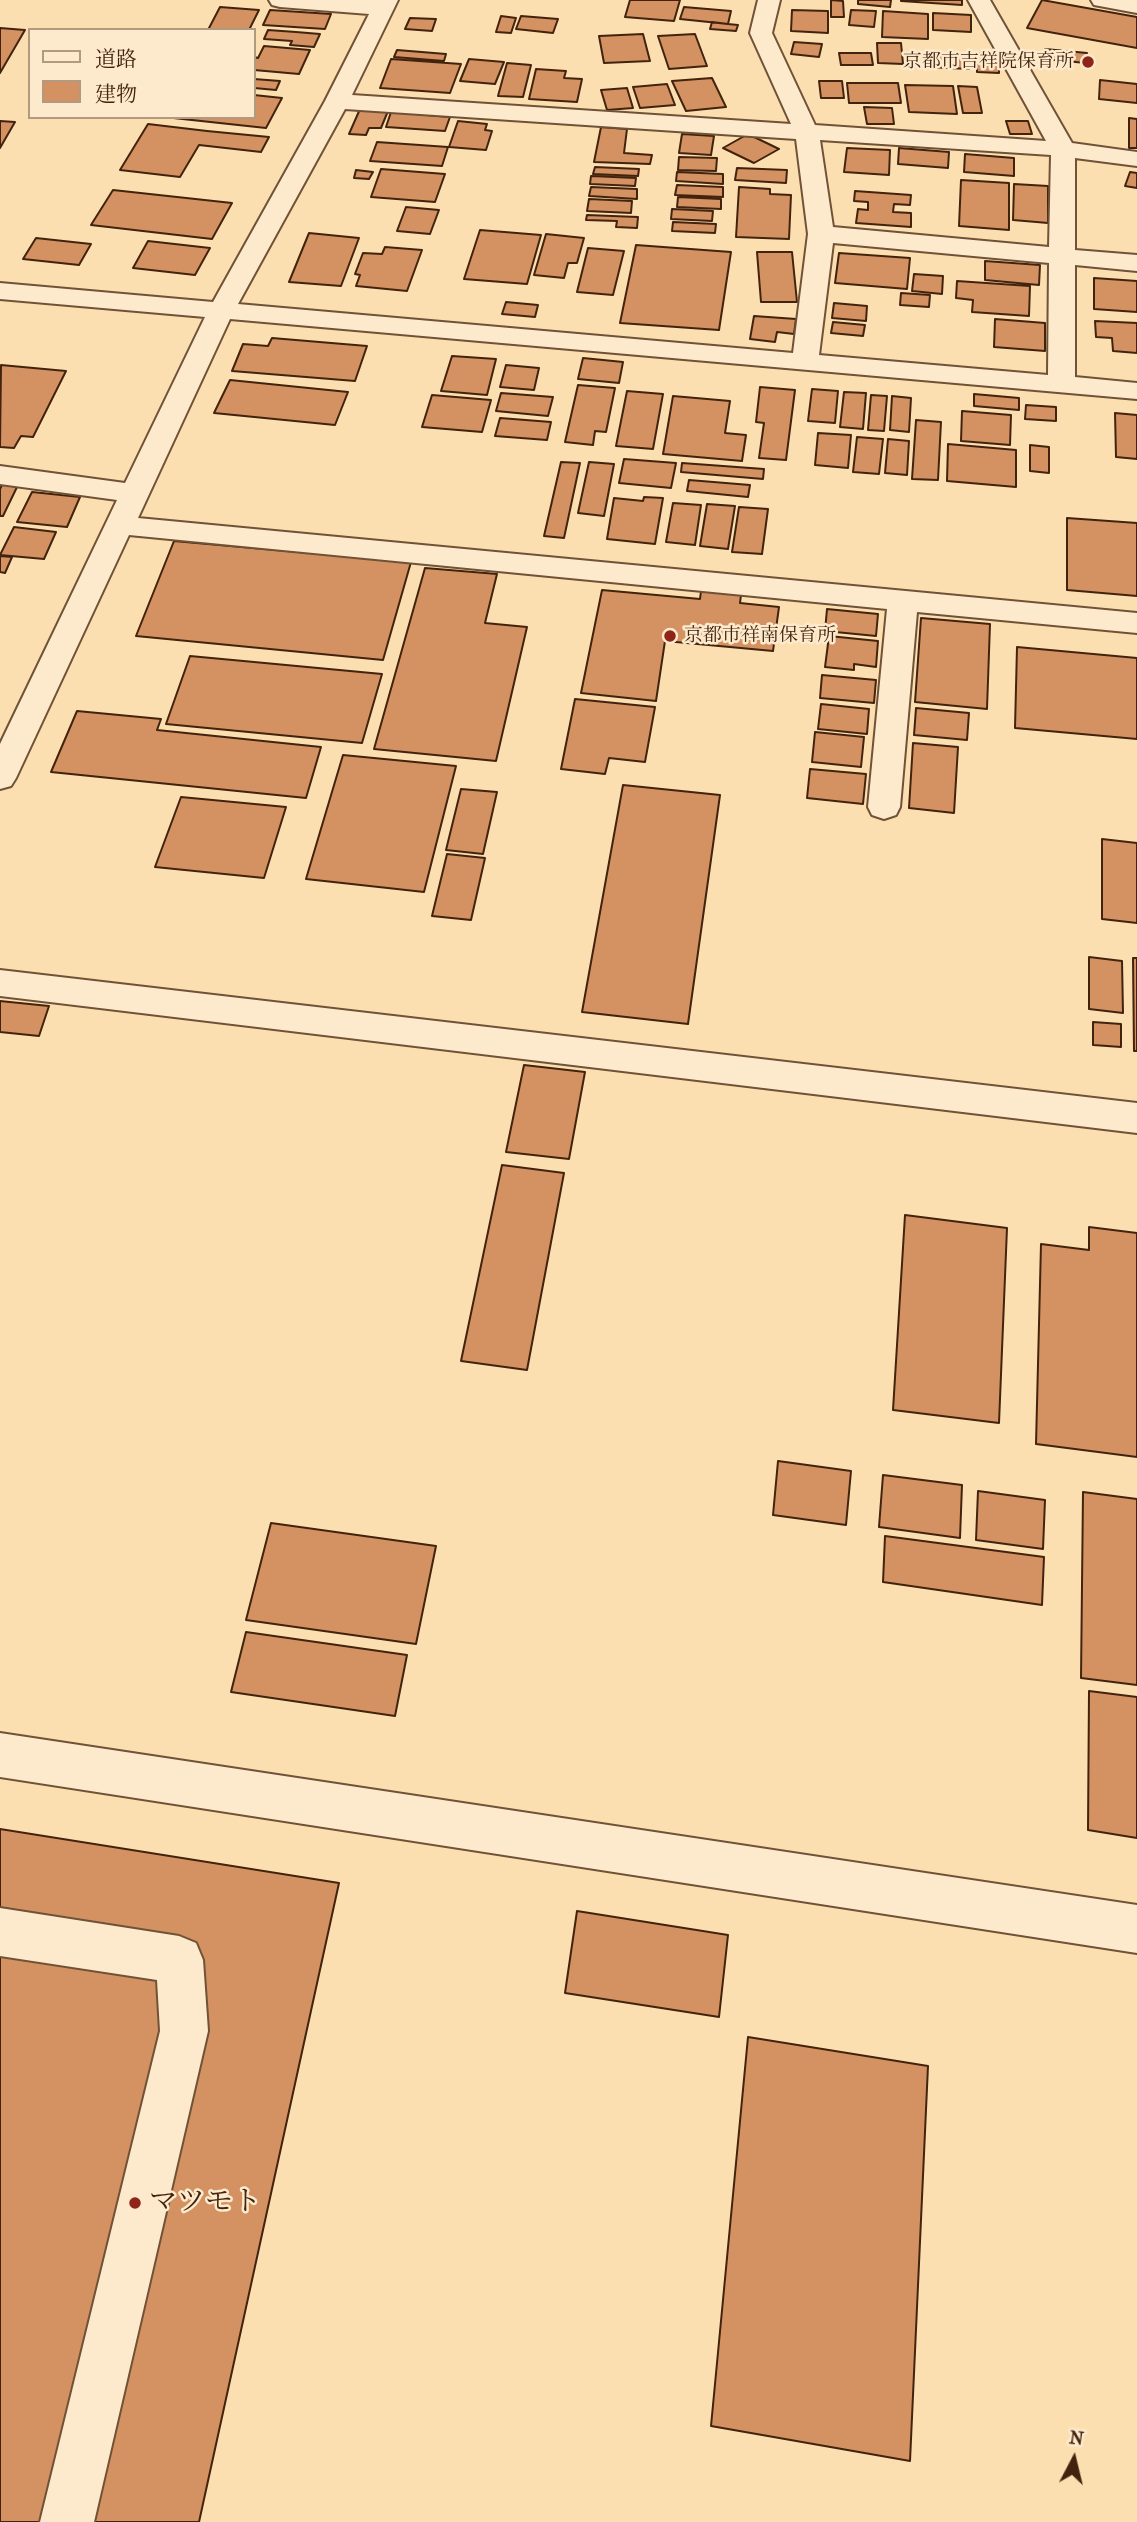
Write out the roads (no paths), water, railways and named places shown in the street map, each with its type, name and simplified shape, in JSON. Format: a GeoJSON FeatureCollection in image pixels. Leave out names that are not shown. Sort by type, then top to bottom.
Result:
{"type":"FeatureCollection","features":[{"type":"Feature","properties":{"kind":"street"},"geometry":{"type":"LineString","coordinates":[[0,778],[221,311],[337,101],[385,4],[281,0]]}},
{"type":"Feature","properties":{"kind":"street"},"geometry":{"type":"LineString","coordinates":[[769,0],[761,33],[807,133],[821,234],[805,362]]}},
{"type":"Feature","properties":{"kind":"street"},"geometry":{"type":"LineString","coordinates":[[979,0],[1063,149],[1061,384]]}},
{"type":"Feature","properties":{"kind":"street"},"geometry":{"type":"LineString","coordinates":[[1102,0],[1137,6]]}},
{"type":"Feature","properties":{"kind":"street"},"geometry":{"type":"LineString","coordinates":[[337,101],[1063,149],[1137,159]]}},
{"type":"Feature","properties":{"kind":"street"},"geometry":{"type":"LineString","coordinates":[[821,234],[1137,263]]}},
{"type":"Feature","properties":{"kind":"street"},"geometry":{"type":"LineString","coordinates":[[0,291],[1137,391]]}},
{"type":"Feature","properties":{"kind":"street"},"geometry":{"type":"LineString","coordinates":[[0,474],[135,493]]}},
{"type":"Feature","properties":{"kind":"street"},"geometry":{"type":"LineString","coordinates":[[120,525],[1137,624]]}},
{"type":"Feature","properties":{"kind":"street"},"geometry":{"type":"LineString","coordinates":[[884,807],[903,601]]}},
{"type":"Feature","properties":{"kind":"street"},"geometry":{"type":"LineString","coordinates":[[0,982],[1137,1118]]}},
{"type":"Feature","properties":{"kind":"street"},"geometry":{"type":"LineString","coordinates":[[0,1755],[1137,1929]]}},
{"type":"Feature","properties":{"kind":"street"},"geometry":{"type":"LineString","coordinates":[[0,1932],[179,1960],[184,2031],[67,2522]]}},
{"type":"Feature","properties":{"kind":"place","name":"京都市吉祥院保育所"},"geometry":{"type":"Point","coordinates":[1088,62]}},
{"type":"Feature","properties":{"kind":"place","name":"京都市祥南保育所"},"geometry":{"type":"Point","coordinates":[670,636]}},
{"type":"Feature","properties":{"kind":"place","name":"マツモト"},"geometry":{"type":"Point","coordinates":[135,2203]}}]}
